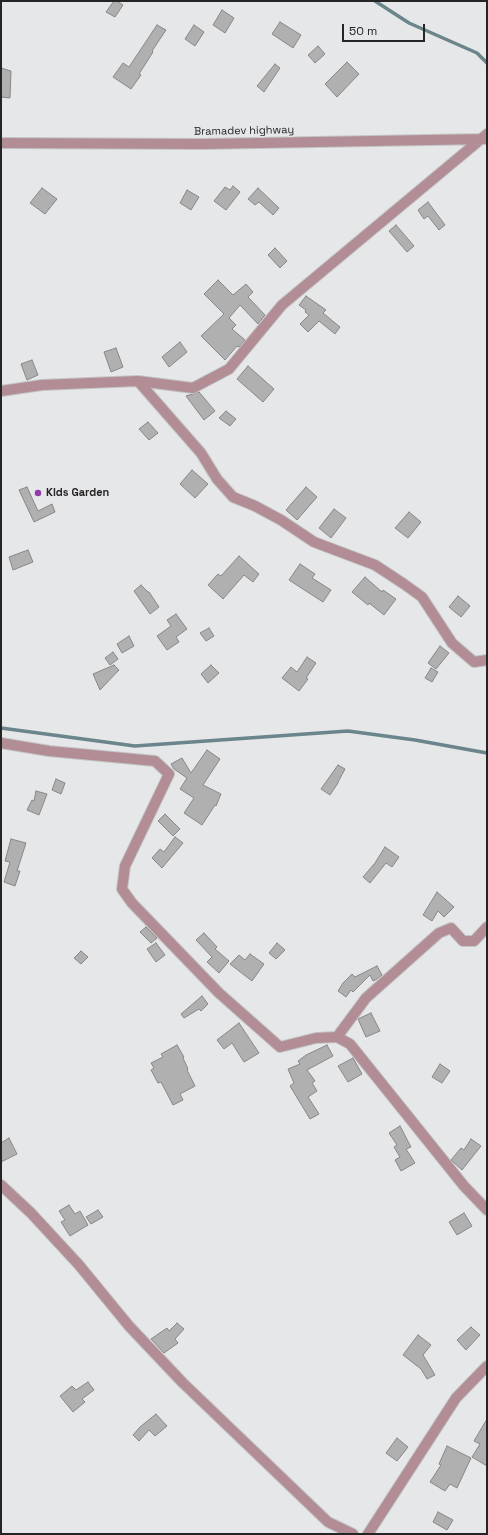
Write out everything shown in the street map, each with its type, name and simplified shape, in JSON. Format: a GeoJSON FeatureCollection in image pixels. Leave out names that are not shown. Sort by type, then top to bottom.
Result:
{"type":"FeatureCollection","features":[{"type":"Feature","properties":{"kind":"street","name":"Bramadev highway"},"geometry":{"type":"LineString","coordinates":[[1,143],[202,144],[486,137]]}},
{"type":"Feature","properties":{"kind":"street"},"geometry":{"type":"LineString","coordinates":[[1,391],[42,385],[138,381],[193,388],[229,369],[282,305],[486,137]]}},
{"type":"Feature","properties":{"kind":"street"},"geometry":{"type":"LineString","coordinates":[[138,381],[201,453],[218,479],[233,497],[255,506],[282,520],[314,542],[375,565],[422,597],[452,643],[474,662],[487,660]]}},
{"type":"Feature","properties":{"kind":"street"},"geometry":{"type":"LineString","coordinates":[[1,743],[49,751],[155,761],[169,774],[125,866],[122,889],[132,903],[219,993],[280,1047],[316,1038],[337,1037],[350,1044],[464,1186],[487,1210]]}},
{"type":"Feature","properties":{"kind":"street"},"geometry":{"type":"LineString","coordinates":[[337,1037],[366,998],[439,933],[451,928],[463,941],[474,940],[487,927]]}},
{"type":"Feature","properties":{"kind":"street"},"geometry":{"type":"LineString","coordinates":[[1,1185],[31,1213],[74,1259],[129,1326],[183,1383],[328,1522],[353,1534]]}},
{"type":"Feature","properties":{"kind":"street"},"geometry":{"type":"LineString","coordinates":[[368,1534],[456,1398],[487,1366]]}},
{"type":"Feature","properties":{"kind":"building"},"geometry":{"type":"Polygon","coordinates":[[[114,1],[117,1],[123,5],[115,17],[106,12],[114,1]]]}},
{"type":"Feature","properties":{"kind":"building"},"geometry":{"type":"Polygon","coordinates":[[[222,10],[234,18],[225,33],[213,25],[222,10]]]}},
{"type":"Feature","properties":{"kind":"building"},"geometry":{"type":"Polygon","coordinates":[[[280,22],[301,35],[293,48],[272,34],[280,22]]]}},
{"type":"Feature","properties":{"kind":"building"},"geometry":{"type":"Polygon","coordinates":[[[157,25],[166,30],[139,74],[141,75],[131,89],[113,77],[123,63],[129,67],[157,25]]]}},
{"type":"Feature","properties":{"kind":"building"},"geometry":{"type":"Polygon","coordinates":[[[194,25],[204,32],[195,46],[185,39],[194,25]]]}},
{"type":"Feature","properties":{"kind":"building"},"geometry":{"type":"Polygon","coordinates":[[[318,46],[325,54],[315,63],[308,55],[318,46]]]}},
{"type":"Feature","properties":{"kind":"building"},"geometry":{"type":"Polygon","coordinates":[[[347,62],[359,74],[337,97],[325,84],[347,62]]]}},
{"type":"Feature","properties":{"kind":"building"},"geometry":{"type":"Polygon","coordinates":[[[275,64],[280,68],[264,92],[257,86],[275,64]]]}},
{"type":"Feature","properties":{"kind":"building"},"geometry":{"type":"Polygon","coordinates":[[[1,68],[11,71],[10,98],[1,97],[1,68]]]}},
{"type":"Feature","properties":{"kind":"building"},"geometry":{"type":"Polygon","coordinates":[[[233,186],[240,192],[226,210],[214,201],[225,187],[230,190],[233,186]]]}},
{"type":"Feature","properties":{"kind":"building"},"geometry":{"type":"Polygon","coordinates":[[[42,188],[57,199],[45,214],[30,203],[42,188]]]}},
{"type":"Feature","properties":{"kind":"building"},"geometry":{"type":"Polygon","coordinates":[[[258,188],[279,208],[273,215],[259,202],[255,205],[248,199],[258,188]]]}},
{"type":"Feature","properties":{"kind":"building"},"geometry":{"type":"Polygon","coordinates":[[[187,190],[199,197],[191,210],[180,203],[187,190]]]}},
{"type":"Feature","properties":{"kind":"building"},"geometry":{"type":"Polygon","coordinates":[[[428,202],[445,225],[439,230],[428,216],[424,219],[418,210],[428,202]]]}},
{"type":"Feature","properties":{"kind":"building"},"geometry":{"type":"Polygon","coordinates":[[[396,225],[414,246],[407,252],[389,231],[396,225]]]}},
{"type":"Feature","properties":{"kind":"building"},"geometry":{"type":"Polygon","coordinates":[[[275,248],[287,261],[280,268],[268,255],[275,248]]]}},
{"type":"Feature","properties":{"kind":"building"},"geometry":{"type":"Polygon","coordinates":[[[218,280],[233,295],[246,284],[253,292],[248,297],[265,315],[258,324],[240,305],[229,318],[236,325],[232,329],[245,340],[239,347],[237,346],[225,360],[201,336],[224,314],[204,294],[218,280]]]}},
{"type":"Feature","properties":{"kind":"building"},"geometry":{"type":"Polygon","coordinates":[[[306,296],[326,310],[323,313],[340,327],[335,334],[319,321],[308,332],[300,324],[309,315],[305,312],[306,310],[299,305],[306,296]]]}},
{"type":"Feature","properties":{"kind":"building"},"geometry":{"type":"Polygon","coordinates":[[[180,342],[187,352],[169,367],[162,357],[180,342]]]}},
{"type":"Feature","properties":{"kind":"building"},"geometry":{"type":"Polygon","coordinates":[[[116,348],[123,367],[111,372],[104,352],[116,348]]]}},
{"type":"Feature","properties":{"kind":"building"},"geometry":{"type":"Polygon","coordinates":[[[32,360],[38,375],[27,380],[21,364],[32,360]]]}},
{"type":"Feature","properties":{"kind":"building"},"geometry":{"type":"Polygon","coordinates":[[[248,366],[274,389],[263,402],[237,379],[248,366]]]}},
{"type":"Feature","properties":{"kind":"building"},"geometry":{"type":"Polygon","coordinates":[[[199,392],[215,411],[204,420],[186,396],[199,392]]]}},
{"type":"Feature","properties":{"kind":"building"},"geometry":{"type":"Polygon","coordinates":[[[226,411],[236,419],[230,426],[219,418],[226,411]]]}},
{"type":"Feature","properties":{"kind":"building"},"geometry":{"type":"Polygon","coordinates":[[[148,422],[158,433],[149,440],[139,429],[148,422]]]}},
{"type":"Feature","properties":{"kind":"building"},"geometry":{"type":"Polygon","coordinates":[[[192,470],[208,484],[195,498],[180,484],[192,470]]]}},
{"type":"Feature","properties":{"kind":"building"},"geometry":{"type":"Polygon","coordinates":[[[27,487],[38,511],[52,504],[55,512],[34,522],[19,490],[27,487]]]}},
{"type":"Feature","properties":{"kind":"building"},"geometry":{"type":"Polygon","coordinates":[[[306,487],[317,497],[297,520],[286,510],[306,487]]]}},
{"type":"Feature","properties":{"kind":"building"},"geometry":{"type":"Polygon","coordinates":[[[334,509],[346,518],[331,538],[319,528],[334,509]]]}},
{"type":"Feature","properties":{"kind":"building"},"geometry":{"type":"Polygon","coordinates":[[[409,512],[421,522],[408,538],[395,528],[409,512]]]}},
{"type":"Feature","properties":{"kind":"building"},"geometry":{"type":"Polygon","coordinates":[[[28,550],[33,562],[13,570],[9,557],[28,550]]]}},
{"type":"Feature","properties":{"kind":"building"},"geometry":{"type":"Polygon","coordinates":[[[239,556],[259,574],[253,582],[244,575],[223,599],[208,585],[218,574],[221,576],[239,556]]]}},
{"type":"Feature","properties":{"kind":"building"},"geometry":{"type":"Polygon","coordinates":[[[300,564],[315,574],[312,578],[331,590],[323,602],[289,580],[300,564]]]}},
{"type":"Feature","properties":{"kind":"building"},"geometry":{"type":"Polygon","coordinates":[[[365,577],[382,592],[383,590],[396,599],[384,615],[369,603],[368,605],[352,592],[365,577]]]}},
{"type":"Feature","properties":{"kind":"building"},"geometry":{"type":"Polygon","coordinates":[[[141,585],[149,592],[159,607],[150,614],[134,591],[141,585]]]}},
{"type":"Feature","properties":{"kind":"building"},"geometry":{"type":"Polygon","coordinates":[[[458,596],[470,606],[461,617],[449,607],[458,596]]]}},
{"type":"Feature","properties":{"kind":"building"},"geometry":{"type":"Polygon","coordinates":[[[176,614],[187,629],[176,637],[179,642],[167,650],[157,636],[171,626],[167,620],[176,614]]]}},
{"type":"Feature","properties":{"kind":"building"},"geometry":{"type":"Polygon","coordinates":[[[209,628],[214,636],[206,641],[200,633],[209,628]]]}},
{"type":"Feature","properties":{"kind":"building"},"geometry":{"type":"Polygon","coordinates":[[[129,636],[134,646],[122,653],[117,644],[129,636]]]}},
{"type":"Feature","properties":{"kind":"building"},"geometry":{"type":"Polygon","coordinates":[[[440,646],[449,653],[436,669],[428,663],[440,646]]]}},
{"type":"Feature","properties":{"kind":"building"},"geometry":{"type":"Polygon","coordinates":[[[113,652],[118,659],[110,665],[105,658],[113,652]]]}},
{"type":"Feature","properties":{"kind":"building"},"geometry":{"type":"Polygon","coordinates":[[[307,657],[316,663],[306,678],[308,679],[299,691],[282,678],[291,667],[297,672],[307,657]]]}},
{"type":"Feature","properties":{"kind":"building"},"geometry":{"type":"Polygon","coordinates":[[[114,665],[119,670],[100,690],[93,674],[114,665]]]}},
{"type":"Feature","properties":{"kind":"building"},"geometry":{"type":"Polygon","coordinates":[[[211,665],[219,673],[208,683],[201,674],[211,665]]]}},
{"type":"Feature","properties":{"kind":"building"},"geometry":{"type":"Polygon","coordinates":[[[431,668],[438,672],[432,682],[425,678],[431,668]]]}},
{"type":"Feature","properties":{"kind":"building"},"geometry":{"type":"Polygon","coordinates":[[[207,750],[220,759],[203,785],[221,794],[216,806],[215,805],[202,825],[184,813],[194,798],[180,789],[187,778],[174,769],[171,764],[182,758],[191,773],[207,750]]]}},
{"type":"Feature","properties":{"kind":"building"},"geometry":{"type":"Polygon","coordinates":[[[338,765],[345,769],[330,795],[321,789],[338,765]]]}},
{"type":"Feature","properties":{"kind":"building"},"geometry":{"type":"Polygon","coordinates":[[[56,779],[65,783],[61,794],[52,790],[56,779]]]}},
{"type":"Feature","properties":{"kind":"building"},"geometry":{"type":"Polygon","coordinates":[[[36,791],[47,794],[39,815],[27,810],[32,800],[34,801],[36,791]]]}},
{"type":"Feature","properties":{"kind":"building"},"geometry":{"type":"Polygon","coordinates":[[[165,814],[180,829],[173,836],[158,821],[165,814]]]}},
{"type":"Feature","properties":{"kind":"building"},"geometry":{"type":"Polygon","coordinates":[[[175,837],[183,843],[162,868],[152,858],[160,849],[164,852],[175,837]]]}},
{"type":"Feature","properties":{"kind":"building"},"geometry":{"type":"Polygon","coordinates":[[[11,839],[26,843],[17,871],[20,871],[15,886],[4,882],[10,862],[5,861],[11,839]]]}},
{"type":"Feature","properties":{"kind":"building"},"geometry":{"type":"Polygon","coordinates":[[[385,847],[399,857],[392,867],[386,863],[370,883],[363,877],[375,863],[385,847]]]}},
{"type":"Feature","properties":{"kind":"building"},"geometry":{"type":"Polygon","coordinates":[[[437,892],[454,907],[444,917],[438,911],[432,921],[423,915],[437,892]]]}},
{"type":"Feature","properties":{"kind":"building"},"geometry":{"type":"Polygon","coordinates":[[[146,927],[157,938],[151,943],[140,932],[146,927]]]}},
{"type":"Feature","properties":{"kind":"building"},"geometry":{"type":"Polygon","coordinates":[[[204,933],[217,947],[215,949],[229,961],[219,973],[207,962],[212,957],[196,940],[204,933]]]}},
{"type":"Feature","properties":{"kind":"building"},"geometry":{"type":"Polygon","coordinates":[[[156,943],[165,955],[156,962],[147,949],[156,943]]]}},
{"type":"Feature","properties":{"kind":"building"},"geometry":{"type":"Polygon","coordinates":[[[277,943],[285,950],[276,959],[269,953],[277,943]]]}},
{"type":"Feature","properties":{"kind":"building"},"geometry":{"type":"Polygon","coordinates":[[[81,951],[88,957],[81,964],[74,958],[81,951]]]}},
{"type":"Feature","properties":{"kind":"building"},"geometry":{"type":"Polygon","coordinates":[[[250,954],[264,964],[252,981],[230,964],[239,955],[245,960],[250,954]]]}},
{"type":"Feature","properties":{"kind":"building"},"geometry":{"type":"Polygon","coordinates":[[[377,966],[382,975],[377,979],[373,981],[370,975],[353,992],[351,990],[346,997],[338,991],[343,983],[352,974],[355,977],[377,966]]]}},
{"type":"Feature","properties":{"kind":"building"},"geometry":{"type":"Polygon","coordinates":[[[202,996],[208,1004],[201,1011],[199,1009],[184,1018],[181,1014],[202,996]]]}},
{"type":"Feature","properties":{"kind":"building"},"geometry":{"type":"Polygon","coordinates":[[[371,1013],[380,1031],[366,1037],[358,1019],[371,1013]]]}},
{"type":"Feature","properties":{"kind":"building"},"geometry":{"type":"Polygon","coordinates":[[[239,1023],[259,1053],[244,1062],[232,1043],[224,1049],[217,1040],[239,1023]]]}},
{"type":"Feature","properties":{"kind":"building"},"geometry":{"type":"Polygon","coordinates":[[[177,1045],[184,1057],[187,1070],[195,1086],[180,1094],[183,1100],[173,1105],[161,1082],[158,1083],[151,1070],[154,1068],[151,1063],[163,1057],[161,1054],[177,1045]]]}},
{"type":"Feature","properties":{"kind":"building"},"geometry":{"type":"Polygon","coordinates":[[[327,1045],[333,1056],[307,1070],[315,1081],[312,1083],[317,1091],[308,1097],[319,1114],[310,1119],[290,1086],[294,1083],[288,1069],[300,1064],[298,1061],[306,1055],[327,1045]]]}},
{"type":"Feature","properties":{"kind":"building"},"geometry":{"type":"Polygon","coordinates":[[[353,1058],[362,1074],[348,1082],[338,1066],[353,1058]]]}},
{"type":"Feature","properties":{"kind":"building"},"geometry":{"type":"Polygon","coordinates":[[[440,1064],[450,1071],[442,1083],[432,1077],[440,1064]]]}},
{"type":"Feature","properties":{"kind":"building"},"geometry":{"type":"Polygon","coordinates":[[[400,1126],[411,1147],[406,1149],[415,1163],[401,1171],[395,1160],[400,1157],[394,1147],[397,1145],[389,1133],[400,1126]]]}},
{"type":"Feature","properties":{"kind":"building"},"geometry":{"type":"Polygon","coordinates":[[[9,1138],[17,1154],[1,1162],[1,1143],[9,1138]]]}},
{"type":"Feature","properties":{"kind":"building"},"geometry":{"type":"Polygon","coordinates":[[[471,1139],[481,1146],[462,1170],[451,1160],[461,1148],[464,1150],[471,1139]]]}},
{"type":"Feature","properties":{"kind":"building"},"geometry":{"type":"Polygon","coordinates":[[[69,1205],[75,1214],[80,1211],[88,1225],[70,1236],[61,1222],[65,1220],[59,1211],[69,1205]]]}},
{"type":"Feature","properties":{"kind":"building"},"geometry":{"type":"Polygon","coordinates":[[[98,1210],[103,1217],[91,1224],[86,1217],[98,1210]]]}},
{"type":"Feature","properties":{"kind":"building"},"geometry":{"type":"Polygon","coordinates":[[[464,1213],[472,1226],[457,1235],[449,1222],[464,1213]]]}},
{"type":"Feature","properties":{"kind":"building"},"geometry":{"type":"Polygon","coordinates":[[[177,1323],[184,1329],[175,1339],[178,1343],[164,1353],[151,1339],[167,1328],[169,1331],[177,1323]]]}},
{"type":"Feature","properties":{"kind":"building"},"geometry":{"type":"Polygon","coordinates":[[[471,1327],[480,1335],[466,1350],[457,1340],[471,1327]]]}},
{"type":"Feature","properties":{"kind":"building"},"geometry":{"type":"Polygon","coordinates":[[[418,1335],[431,1345],[423,1355],[435,1375],[427,1379],[421,1369],[403,1355],[418,1335]]]}},
{"type":"Feature","properties":{"kind":"building"},"geometry":{"type":"Polygon","coordinates":[[[88,1382],[94,1390],[82,1399],[85,1402],[73,1412],[60,1396],[72,1386],[76,1390],[88,1382]]]}},
{"type":"Feature","properties":{"kind":"building"},"geometry":{"type":"Polygon","coordinates":[[[156,1414],[167,1426],[155,1436],[149,1430],[139,1441],[133,1435],[156,1414]]]}},
{"type":"Feature","properties":{"kind":"building"},"geometry":{"type":"Polygon","coordinates":[[[487,1419],[487,1466],[472,1457],[480,1444],[474,1441],[487,1419]]]}},
{"type":"Feature","properties":{"kind":"building"},"geometry":{"type":"Polygon","coordinates":[[[397,1438],[408,1447],[397,1461],[386,1453],[397,1438]]]}},
{"type":"Feature","properties":{"kind":"building"},"geometry":{"type":"Polygon","coordinates":[[[447,1446],[471,1458],[457,1488],[450,1484],[445,1491],[430,1482],[441,1465],[439,1464],[447,1446]]]}},
{"type":"Feature","properties":{"kind":"building"},"geometry":{"type":"Polygon","coordinates":[[[438,1512],[453,1520],[447,1530],[433,1522],[438,1512]]]}},
{"type":"Feature","properties":{"kind":"waterway"},"geometry":{"type":"LineString","coordinates":[[375,1],[409,23],[477,53],[487,63]]}},
{"type":"Feature","properties":{"kind":"waterway"},"geometry":{"type":"LineString","coordinates":[[1,728],[135,746],[348,731],[415,740],[487,753]]}},
{"type":"Feature","properties":{"kind":"place","name":"Kids Garden"},"geometry":{"type":"Point","coordinates":[38,493]}}]}
